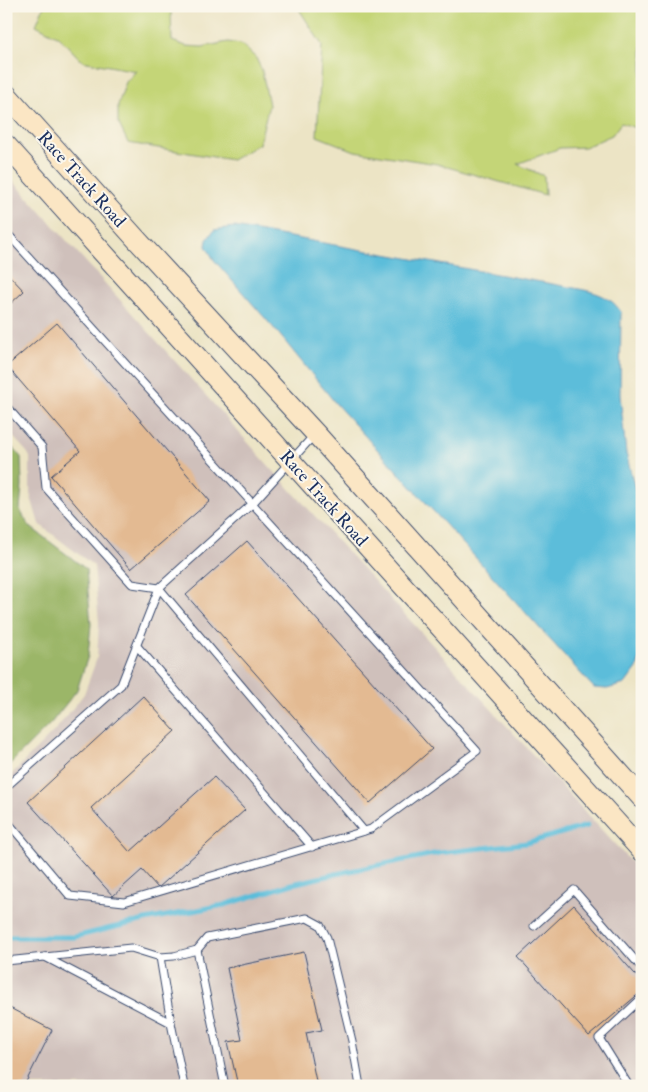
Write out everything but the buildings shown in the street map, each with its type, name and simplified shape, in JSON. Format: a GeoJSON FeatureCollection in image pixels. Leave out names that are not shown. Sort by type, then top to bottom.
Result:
{"type":"FeatureCollection","features":[{"type":"Feature","properties":{"kind":"main road","name":"Race Track Road"},"geometry":{"type":"LineString","coordinates":[[6,94],[316,434],[642,798]]}},
{"type":"Feature","properties":{"kind":"main road","name":"Race Track Road"},"geometry":{"type":"LineString","coordinates":[[6,145],[642,851]]}},
{"type":"Feature","properties":{"kind":"lane"},"geometry":{"type":"LineString","coordinates":[[6,232],[477,751],[371,829],[124,902],[70,896],[6,820]]}},
{"type":"Feature","properties":{"kind":"lane"},"geometry":{"type":"LineString","coordinates":[[6,406],[42,447],[46,488],[132,584],[159,588],[364,831]]}},
{"type":"Feature","properties":{"kind":"lane"},"geometry":{"type":"LineString","coordinates":[[6,786],[121,685],[159,588],[252,504],[290,460],[316,434]]}},
{"type":"Feature","properties":{"kind":"lane"},"geometry":{"type":"LineString","coordinates":[[136,646],[312,847]]}},
{"type":"Feature","properties":{"kind":"lane"},"geometry":{"type":"LineString","coordinates":[[534,926],[574,890],[642,968]]}},
{"type":"Feature","properties":{"kind":"lane"},"geometry":{"type":"LineString","coordinates":[[6,961],[131,948],[160,957],[174,956],[197,950],[207,938],[307,918],[320,925],[327,938],[352,1041],[360,1086]]}},
{"type":"Feature","properties":{"kind":"lane"},"geometry":{"type":"LineString","coordinates":[[197,950],[226,1086]]}},
{"type":"Feature","properties":{"kind":"lane"},"geometry":{"type":"LineString","coordinates":[[45,957],[171,1023]]}},
{"type":"Feature","properties":{"kind":"lane"},"geometry":{"type":"LineString","coordinates":[[160,957],[184,1086]]}},
{"type":"Feature","properties":{"kind":"lane"},"geometry":{"type":"LineString","coordinates":[[629,1086],[599,1038],[642,998]]}},
{"type":"Feature","properties":{"kind":"shaded area"},"geometry":{"type":"Polygon","coordinates":[[[6,173],[270,467],[642,874],[642,1086],[6,1086],[6,780],[57,728],[84,694],[97,658],[99,623],[94,566],[39,524],[30,494],[30,457],[6,429],[6,173]]]}},
{"type":"Feature","properties":{"kind":"green space"},"geometry":{"type":"Polygon","coordinates":[[[44,6],[169,6],[171,11],[172,41],[186,46],[202,47],[228,42],[241,44],[256,58],[262,71],[269,105],[259,144],[232,160],[128,143],[118,122],[118,105],[126,82],[136,71],[82,61],[59,37],[36,25],[44,6]]]}},
{"type":"Feature","properties":{"kind":"green space"},"geometry":{"type":"Polygon","coordinates":[[[297,6],[642,6],[642,130],[621,123],[612,135],[585,147],[560,148],[517,164],[544,176],[545,195],[437,164],[355,151],[317,136],[322,45],[297,6]]]}},
{"type":"Feature","properties":{"kind":"green space"},"geometry":{"type":"Polygon","coordinates":[[[6,441],[21,457],[22,486],[20,510],[29,526],[86,569],[91,624],[88,656],[77,690],[51,723],[6,768],[6,441]]]}},
{"type":"Feature","properties":{"kind":"water"},"geometry":{"type":"Polygon","coordinates":[[[234,227],[584,290],[605,297],[616,306],[621,312],[620,395],[626,453],[636,493],[642,545],[642,650],[637,668],[625,684],[607,689],[594,688],[337,405],[279,334],[214,260],[206,246],[207,240],[214,230],[234,227]]]}},
{"type":"Feature","properties":{"kind":"waterway"},"geometry":{"type":"LineString","coordinates":[[6,937],[74,937],[145,920],[224,905],[292,884],[340,873],[439,853],[526,843],[587,826]]}}]}
